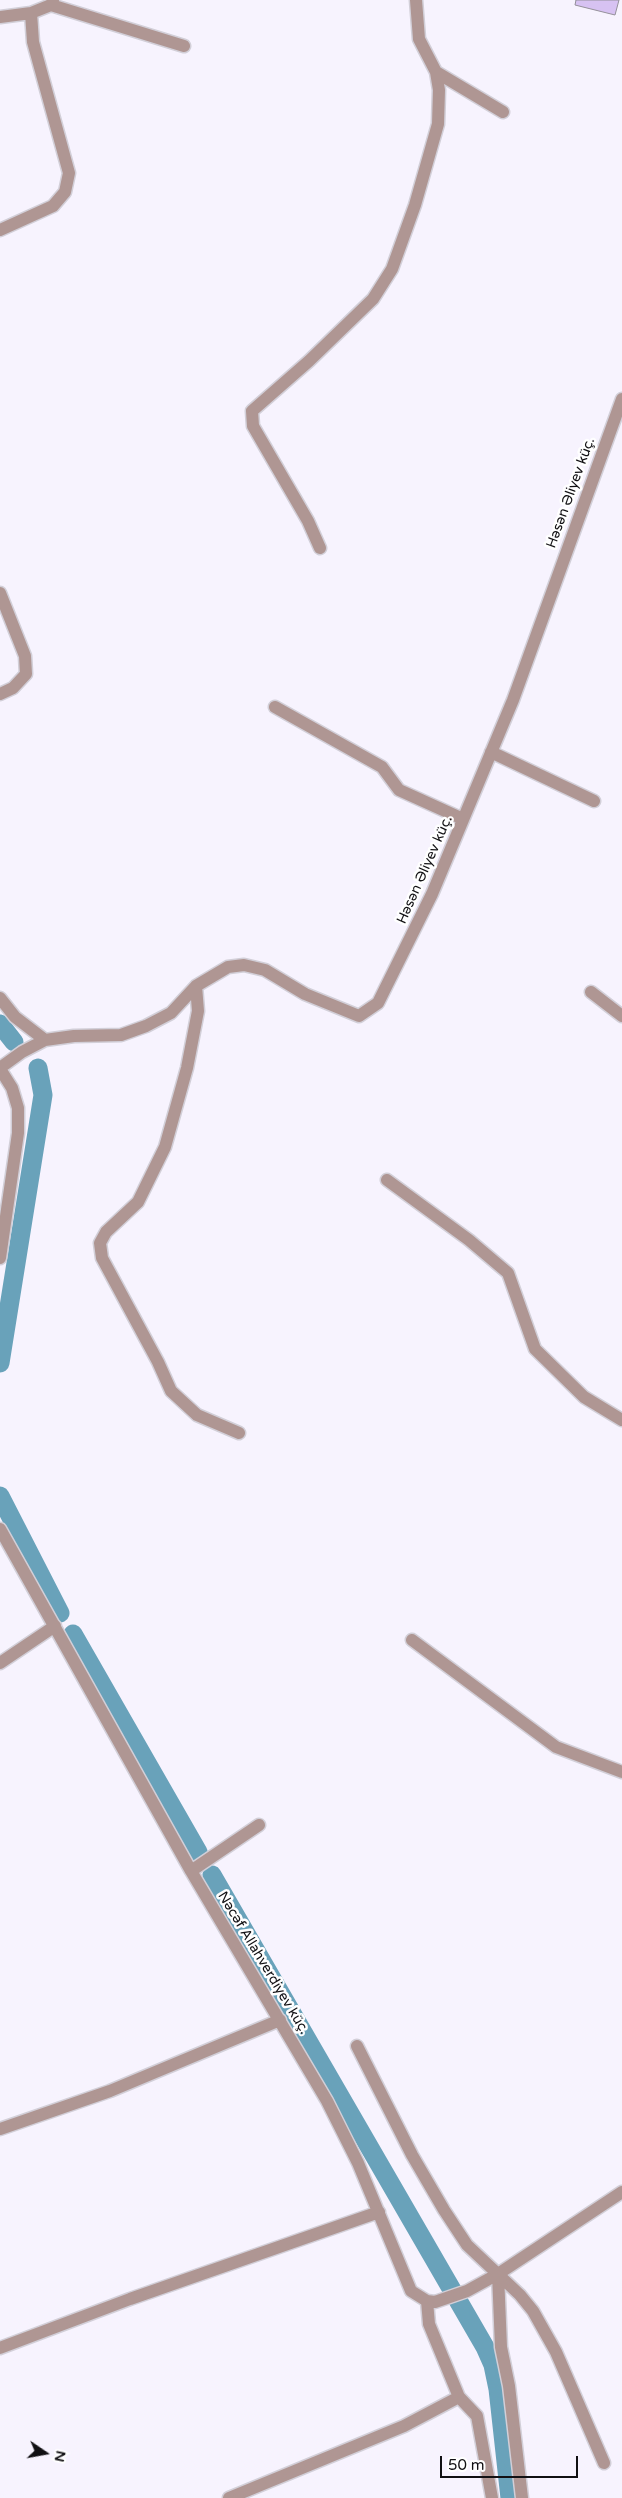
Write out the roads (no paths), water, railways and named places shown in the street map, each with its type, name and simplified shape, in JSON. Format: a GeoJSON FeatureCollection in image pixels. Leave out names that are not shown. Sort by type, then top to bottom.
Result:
{"type":"FeatureCollection","features":[{"type":"Feature","properties":{"kind":"street"},"geometry":{"type":"LineString","coordinates":[[320,548],[308,521],[253,426],[252,411],[309,361],[372,299],[392,270],[415,205],[438,124],[439,90],[436,72],[419,39],[416,0]]}},
{"type":"Feature","properties":{"kind":"street"},"geometry":{"type":"LineString","coordinates":[[0,16],[31,13],[52,2],[184,46]]}},
{"type":"Feature","properties":{"kind":"street"},"geometry":{"type":"LineString","coordinates":[[0,230],[53,206],[65,192],[69,173],[33,42],[31,13]]}},
{"type":"Feature","properties":{"kind":"street"},"geometry":{"type":"LineString","coordinates":[[436,72],[503,112]]}},
{"type":"Feature","properties":{"kind":"street","name":"Həsən Əliyev küç."},"geometry":{"type":"LineString","coordinates":[[0,1068],[22,1052],[45,1040],[74,1036],[121,1035],[146,1026],[171,1012],[196,986],[228,967],[244,965],[265,970],[305,994],[359,1016],[378,1004],[432,894],[513,700],[622,399]]}},
{"type":"Feature","properties":{"kind":"street"},"geometry":{"type":"LineString","coordinates":[[0,593],[25,656],[26,674],[13,688],[0,694]]}},
{"type":"Feature","properties":{"kind":"street"},"geometry":{"type":"LineString","coordinates":[[276,707],[382,767],[399,790],[463,820]]}},
{"type":"Feature","properties":{"kind":"street"},"geometry":{"type":"LineString","coordinates":[[491,752],[594,801]]}},
{"type":"Feature","properties":{"kind":"street"},"geometry":{"type":"LineString","coordinates":[[196,986],[198,1011],[182,1091],[165,1147],[138,1202],[106,1232],[100,1243],[102,1258],[158,1362],[171,1391],[197,1415],[239,1433]]}},
{"type":"Feature","properties":{"kind":"street"},"geometry":{"type":"LineString","coordinates":[[591,992],[622,1016]]}},
{"type":"Feature","properties":{"kind":"street"},"geometry":{"type":"LineString","coordinates":[[0,998],[15,1017],[45,1040]]}},
{"type":"Feature","properties":{"kind":"street"},"geometry":{"type":"LineString","coordinates":[[0,1068],[12,1088],[18,1108],[18,1133],[0,1258]]}},
{"type":"Feature","properties":{"kind":"street"},"geometry":{"type":"LineString","coordinates":[[387,1180],[469,1240],[508,1273],[535,1348],[584,1398],[622,1420]]}},
{"type":"Feature","properties":{"kind":"street"},"geometry":{"type":"LineString","coordinates":[[0,1529],[55,1626],[0,1663]]}},
{"type":"Feature","properties":{"kind":"street","name":"Nəcəf Allahverdiyev küç."},"geometry":{"type":"LineString","coordinates":[[55,1626],[191,1871],[280,2020],[336,2119],[358,2163],[411,2291],[427,2301]]}},
{"type":"Feature","properties":{"kind":"street"},"geometry":{"type":"LineString","coordinates":[[412,1640],[556,1747],[622,1772]]}},
{"type":"Feature","properties":{"kind":"street"},"geometry":{"type":"LineString","coordinates":[[191,1871],[259,1826]]}},
{"type":"Feature","properties":{"kind":"street"},"geometry":{"type":"LineString","coordinates":[[0,2129],[110,2091],[280,2020]]}},
{"type":"Feature","properties":{"kind":"street"},"geometry":{"type":"LineString","coordinates":[[357,2046],[412,2155],[467,2245],[533,2311],[547,2336],[604,2463]]}},
{"type":"Feature","properties":{"kind":"street"},"geometry":{"type":"LineString","coordinates":[[492,2498],[477,2416],[459,2397],[430,2324],[427,2301],[444,2301],[498,2274],[622,2192]]}},
{"type":"Feature","properties":{"kind":"street"},"geometry":{"type":"LineString","coordinates":[[0,2348],[130,2299],[378,2212]]}},
{"type":"Feature","properties":{"kind":"street"},"geometry":{"type":"LineString","coordinates":[[498,2274],[501,2347],[508,2386],[522,2498]]}},
{"type":"Feature","properties":{"kind":"street"},"geometry":{"type":"LineString","coordinates":[[230,2498],[404,2426],[459,2397]]}},
{"type":"Feature","properties":{"kind":"waterway"},"geometry":{"type":"LineString","coordinates":[[0,1024],[14,1042]]}},
{"type":"Feature","properties":{"kind":"waterway"},"geometry":{"type":"LineString","coordinates":[[0,1363],[43,1095],[38,1068]]}},
{"type":"Feature","properties":{"kind":"waterway"},"geometry":{"type":"LineString","coordinates":[[0,1496],[60,1613]]}},
{"type":"Feature","properties":{"kind":"waterway"},"geometry":{"type":"LineString","coordinates":[[73,1634],[198,1852]]}},
{"type":"Feature","properties":{"kind":"waterway"},"geometry":{"type":"LineString","coordinates":[[212,1875],[485,2347],[493,2365],[498,2389],[510,2498]]}}]}
